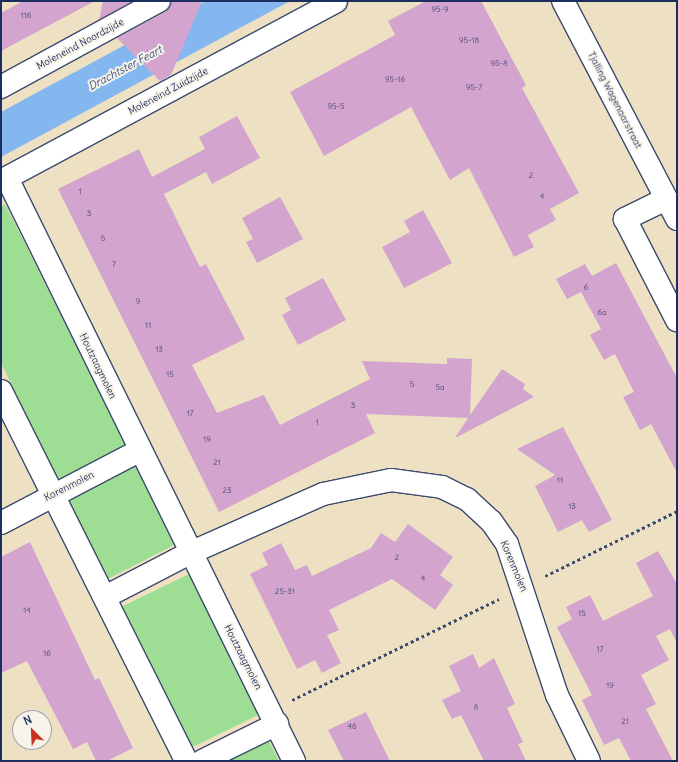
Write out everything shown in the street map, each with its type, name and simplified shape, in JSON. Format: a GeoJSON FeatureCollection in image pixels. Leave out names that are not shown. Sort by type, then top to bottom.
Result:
{"type":"FeatureCollection","features":[{"type":"Feature","properties":{"kind":"street","name":"Moleneind Noordzijde"},"geometry":{"type":"LineString","coordinates":[[1,87],[159,1]]}},
{"type":"Feature","properties":{"kind":"street","name":"Moleneind Zuidzijde"},"geometry":{"type":"LineString","coordinates":[[4,179],[336,1]]}},
{"type":"Feature","properties":{"kind":"street","name":"Tjalling Wagenaarstraat"},"geometry":{"type":"LineString","coordinates":[[563,1],[677,219]]}},
{"type":"Feature","properties":{"kind":"street","name":"Houtzaagmolen"},"geometry":{"type":"LineString","coordinates":[[4,179],[294,761]]}},
{"type":"Feature","properties":{"kind":"street"},"geometry":{"type":"LineString","coordinates":[[666,199],[625,219],[677,320]]}},
{"type":"Feature","properties":{"kind":"street"},"geometry":{"type":"LineString","coordinates":[[1,391],[51,494],[105,597],[186,761]]}},
{"type":"Feature","properties":{"kind":"street","name":"Korenmolen"},"geometry":{"type":"LineString","coordinates":[[1,523],[51,494],[139,451]]}},
{"type":"Feature","properties":{"kind":"street","name":"Korenmolen"},"geometry":{"type":"LineString","coordinates":[[190,553],[323,494],[391,480],[419,482],[467,499],[491,521],[507,544],[524,587],[557,695],[588,761]]}},
{"type":"Feature","properties":{"kind":"street"},"geometry":{"type":"LineString","coordinates":[[105,597],[190,553]]}},
{"type":"Feature","properties":{"kind":"street"},"geometry":{"type":"LineString","coordinates":[[202,761],[273,718]]}},
{"type":"Feature","properties":{"kind":"path"},"geometry":{"type":"LineString","coordinates":[[273,718],[524,587],[677,511]]}},
{"type":"Feature","properties":{"kind":"green space"},"geometry":{"type":"Polygon","coordinates":[[[5,204],[176,544],[106,580],[1,363],[1,207],[5,204]]]}},
{"type":"Feature","properties":{"kind":"green space"},"geometry":{"type":"Polygon","coordinates":[[[191,573],[260,714],[188,749],[119,608],[191,573]]]}},
{"type":"Feature","properties":{"kind":"green space"},"geometry":{"type":"Polygon","coordinates":[[[269,741],[279,761],[229,761],[269,741]]]}},
{"type":"Feature","properties":{"kind":"water","name":"Drachtster Feart"},"geometry":{"type":"Polygon","coordinates":[[[206,1],[290,1],[1,157],[1,112],[206,1]]]}},
{"type":"Feature","properties":{"kind":"building"},"geometry":{"type":"Polygon","coordinates":[[[23,1],[95,1],[1,51],[1,13],[23,1]]]}},
{"type":"Feature","properties":{"kind":"building"},"geometry":{"type":"Polygon","coordinates":[[[103,1],[133,1],[99,20],[103,1]]]}},
{"type":"Feature","properties":{"kind":"building"},"geometry":{"type":"Polygon","coordinates":[[[171,1],[202,1],[171,75],[160,81],[117,38],[165,12],[171,1]]]}},
{"type":"Feature","properties":{"kind":"building"},"geometry":{"type":"Polygon","coordinates":[[[426,1],[481,1],[526,85],[522,88],[579,193],[550,209],[556,220],[528,235],[534,247],[514,257],[469,168],[450,180],[411,107],[324,156],[290,92],[395,35],[388,21],[426,1]]]}},
{"type":"Feature","properties":{"kind":"building"},"geometry":{"type":"Polygon","coordinates":[[[237,116],[260,158],[212,184],[206,172],[164,194],[200,267],[206,264],[245,339],[192,365],[217,413],[264,395],[280,425],[370,379],[362,361],[447,364],[447,358],[472,359],[470,415],[502,369],[525,384],[523,389],[534,397],[455,438],[468,418],[366,414],[375,433],[219,512],[58,189],[139,149],[152,177],[205,149],[199,137],[237,116]]]}},
{"type":"Feature","properties":{"kind":"building"},"geometry":{"type":"Polygon","coordinates":[[[280,197],[303,239],[257,263],[246,242],[253,239],[242,218],[280,197]]]}},
{"type":"Feature","properties":{"kind":"building"},"geometry":{"type":"Polygon","coordinates":[[[423,210],[452,263],[404,288],[382,247],[410,232],[404,221],[423,210]]]}},
{"type":"Feature","properties":{"kind":"building"},"geometry":{"type":"Polygon","coordinates":[[[616,263],[677,378],[677,473],[651,424],[640,430],[623,397],[634,392],[615,354],[604,360],[590,335],[601,329],[581,292],[567,299],[556,279],[585,264],[592,276],[616,263]]]}},
{"type":"Feature","properties":{"kind":"building"},"geometry":{"type":"Polygon","coordinates":[[[323,278],[346,320],[298,345],[282,315],[291,310],[285,298],[323,278]]]}},
{"type":"Feature","properties":{"kind":"building"},"geometry":{"type":"Polygon","coordinates":[[[563,427],[612,520],[589,532],[582,520],[558,532],[535,486],[555,475],[517,449],[563,427]]]}},
{"type":"Feature","properties":{"kind":"building"},"geometry":{"type":"Polygon","coordinates":[[[408,524],[453,557],[440,575],[453,585],[435,610],[392,579],[329,610],[339,630],[327,635],[341,663],[322,673],[315,660],[297,669],[250,574],[268,565],[262,553],[281,543],[295,570],[307,565],[312,576],[371,548],[381,533],[395,542],[408,524]]]}},
{"type":"Feature","properties":{"kind":"building"},"geometry":{"type":"Polygon","coordinates":[[[30,542],[95,680],[99,678],[133,748],[107,761],[96,761],[87,742],[73,749],[27,661],[1,673],[1,557],[30,542]]]}},
{"type":"Feature","properties":{"kind":"building"},"geometry":{"type":"Polygon","coordinates":[[[658,551],[677,584],[677,643],[670,629],[656,636],[669,660],[641,675],[656,704],[646,709],[673,761],[631,761],[619,738],[604,745],[582,700],[592,695],[557,627],[572,619],[566,607],[590,595],[603,621],[653,596],[636,563],[658,551]]]}},
{"type":"Feature","properties":{"kind":"building"},"geometry":{"type":"Polygon","coordinates":[[[473,654],[479,668],[494,658],[515,704],[507,708],[523,742],[518,744],[526,761],[484,761],[461,715],[452,719],[442,700],[461,691],[449,666],[473,654]]]}},
{"type":"Feature","properties":{"kind":"building"},"geometry":{"type":"Polygon","coordinates":[[[366,712],[390,761],[344,761],[328,730],[366,712]]]}}]}
